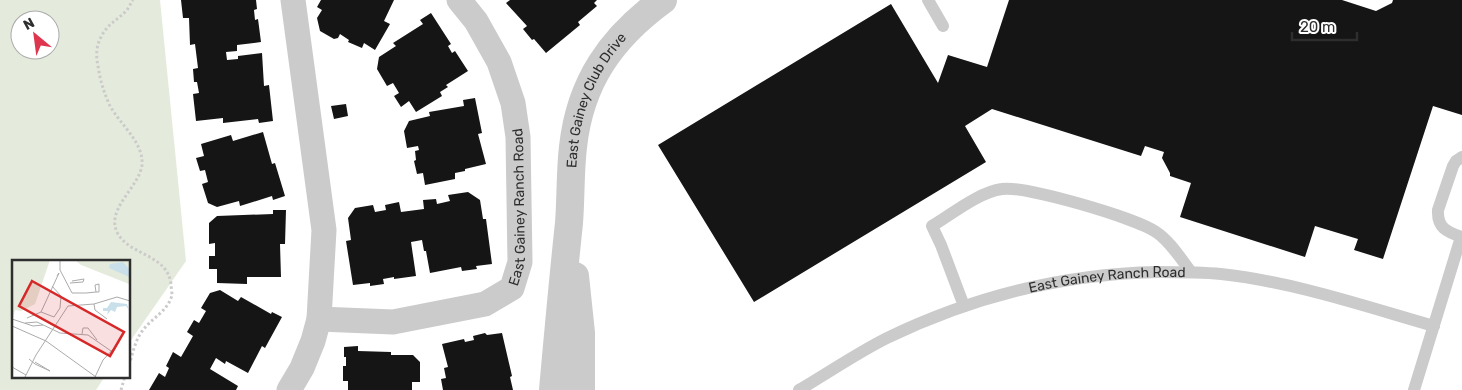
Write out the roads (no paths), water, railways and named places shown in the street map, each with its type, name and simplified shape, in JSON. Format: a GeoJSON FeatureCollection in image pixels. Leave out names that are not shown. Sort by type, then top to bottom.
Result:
{"type":"FeatureCollection","features":[{"type":"Feature","properties":{"kind":"street"},"geometry":{"type":"LineString","coordinates":[[288,390],[302,368],[313,341],[319,318],[324,230],[293,0]]}},
{"type":"Feature","properties":{"kind":"street","name":"East Gainey Ranch Road"},"geometry":{"type":"LineString","coordinates":[[319,318],[393,322],[485,304],[512,288],[520,262],[518,137],[513,103],[499,62],[476,20],[459,0]]}},
{"type":"Feature","properties":{"kind":"street","name":"East Gainey Club Drive"},"geometry":{"type":"LineString","coordinates":[[553,390],[569,220],[573,146],[580,110],[590,82],[608,52],[632,25],[663,0]]}},
{"type":"Feature","properties":{"kind":"street","name":"East Gainey Club Drive"},"geometry":{"type":"LineString","coordinates":[[569,220],[581,333],[581,390]]}},
{"type":"Feature","properties":{"kind":"lane"},"geometry":{"type":"LineString","coordinates":[[928,0],[943,26]]}},
{"type":"Feature","properties":{"kind":"lane"},"geometry":{"type":"LineString","coordinates":[[1414,390],[1461,237],[1442,228],[1438,210],[1453,166],[1462,157]]}},
{"type":"Feature","properties":{"kind":"lane"},"geometry":{"type":"LineString","coordinates":[[964,306],[942,246],[932,226],[984,194],[1002,188],[1022,189],[1148,226],[1159,233],[1191,272]]}},
{"type":"Feature","properties":{"kind":"lane","name":"East Gainey Ranch Road"},"geometry":{"type":"LineString","coordinates":[[799,390],[886,338],[964,306],[1012,292],[1080,278],[1135,273],[1191,272],[1238,276],[1288,286],[1434,326]]}}]}
